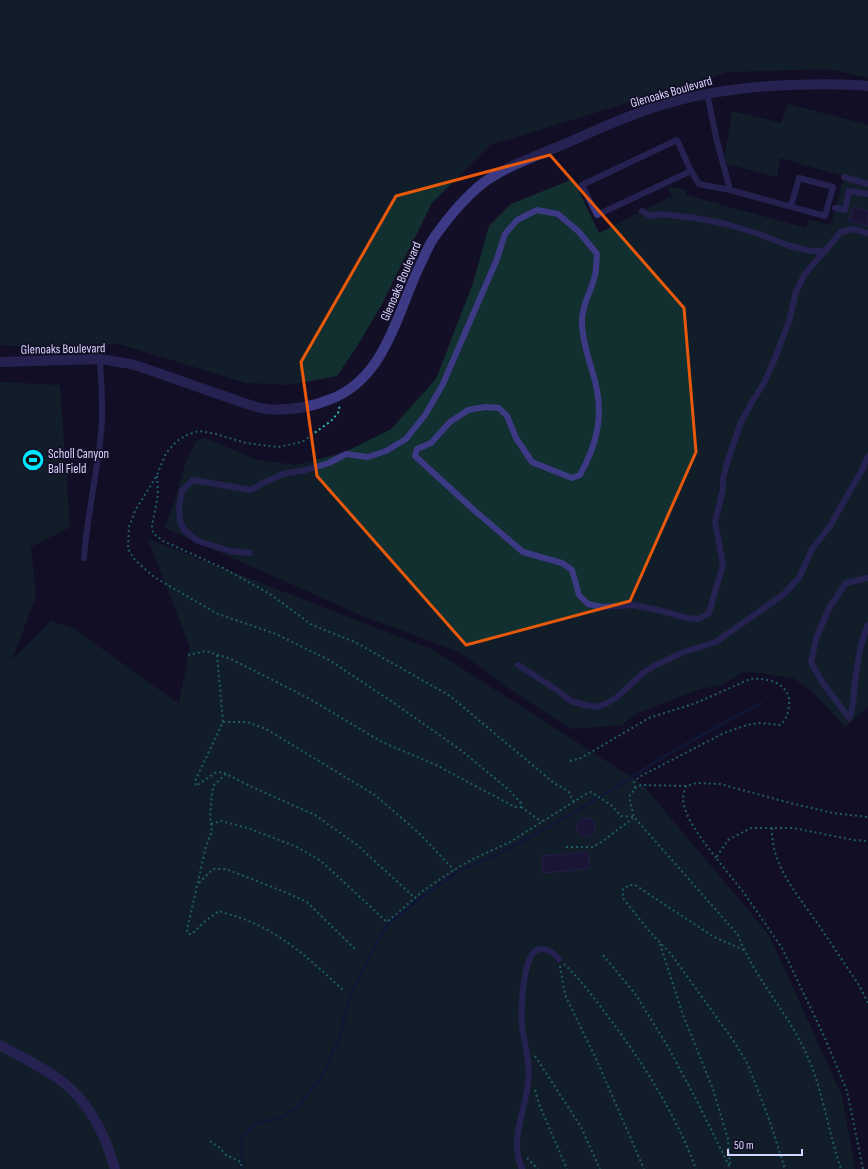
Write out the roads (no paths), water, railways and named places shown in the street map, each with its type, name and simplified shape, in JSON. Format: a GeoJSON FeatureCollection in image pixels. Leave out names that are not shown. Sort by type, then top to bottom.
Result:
{"type":"FeatureCollection","features":[{"type":"Feature","properties":{"kind":"street","name":"Glenoaks Boulevard"},"geometry":{"type":"LineString","coordinates":[[0,362],[100,359],[132,364],[264,408],[285,410],[310,406],[333,399],[352,388],[366,376],[379,358],[394,329],[414,277],[432,241],[466,198],[484,183],[509,168],[630,116],[662,104],[707,92],[754,86],[815,84],[868,86]]}},
{"type":"Feature","properties":{"kind":"street"},"geometry":{"type":"LineString","coordinates":[[0,1045],[38,1066],[64,1083],[84,1103],[99,1126],[112,1155],[116,1169]]}},
{"type":"Feature","properties":{"kind":"lane"},"geometry":{"type":"LineString","coordinates":[[707,92],[716,137],[730,190]]}},
{"type":"Feature","properties":{"kind":"lane"},"geometry":{"type":"LineString","coordinates":[[691,171],[597,215],[582,185],[677,140],[691,171],[699,184],[730,190],[825,216],[833,187],[799,178],[791,206]]}},
{"type":"Feature","properties":{"kind":"lane"},"geometry":{"type":"LineString","coordinates":[[844,177],[868,184]]}},
{"type":"Feature","properties":{"kind":"lane"},"geometry":{"type":"LineString","coordinates":[[835,208],[845,210],[849,191],[868,194]]}},
{"type":"Feature","properties":{"kind":"lane"},"geometry":{"type":"LineString","coordinates":[[250,553],[230,550],[198,541],[185,531],[180,522],[179,508],[182,491],[193,480],[251,490],[282,474],[306,470],[329,463],[346,454],[368,457],[386,451],[406,439],[425,415],[442,386],[497,259],[505,234],[517,220],[537,210],[558,214],[579,232],[597,254],[595,275],[583,308],[582,325],[595,384],[599,415],[597,436],[584,468],[580,475],[572,478],[532,462],[516,438],[506,416],[499,408],[485,407],[468,410],[450,422],[431,443],[416,449],[415,456],[475,511],[523,552],[562,562],[572,570],[579,594],[588,604],[602,607],[633,605],[687,618],[699,619],[709,613],[723,564],[715,522],[723,489],[723,479],[727,463],[741,422],[764,383],[776,356],[789,321],[796,292],[804,275],[841,232],[853,229],[868,233]]}},
{"type":"Feature","properties":{"kind":"lane"},"geometry":{"type":"LineString","coordinates":[[642,211],[650,216],[662,214],[726,224],[759,234],[790,246],[811,251],[826,251]]}},
{"type":"Feature","properties":{"kind":"lane"},"geometry":{"type":"LineString","coordinates":[[84,558],[86,530],[102,432],[100,359]]}},
{"type":"Feature","properties":{"kind":"lane"},"geometry":{"type":"LineString","coordinates":[[518,665],[572,701],[597,707],[616,698],[643,673],[656,665],[684,652],[716,642],[784,594],[799,578],[812,550],[830,526],[868,456]]}},
{"type":"Feature","properties":{"kind":"lane"},"geometry":{"type":"LineString","coordinates":[[868,578],[846,583],[829,608],[816,639],[811,662],[822,682],[849,718],[852,712],[862,639],[868,625]]}},
{"type":"Feature","properties":{"kind":"lane"},"geometry":{"type":"LineString","coordinates":[[522,1169],[516,1150],[517,1132],[528,1082],[528,1066],[522,1023],[522,1002],[525,977],[528,961],[534,952],[540,949],[550,951],[559,959]]}},
{"type":"Feature","properties":{"kind":"waterway"},"geometry":{"type":"LineString","coordinates":[[243,1169],[241,1138],[255,1124],[282,1117],[298,1106],[322,1077],[339,1038],[351,994],[367,961],[388,924],[457,872],[500,853],[543,830],[595,800],[673,751],[761,703]]}},
{"type":"Feature","properties":{"kind":"place","name":"Scholl Canyon Ball Field"},"geometry":{"type":"Point","coordinates":[33,460]}}]}
